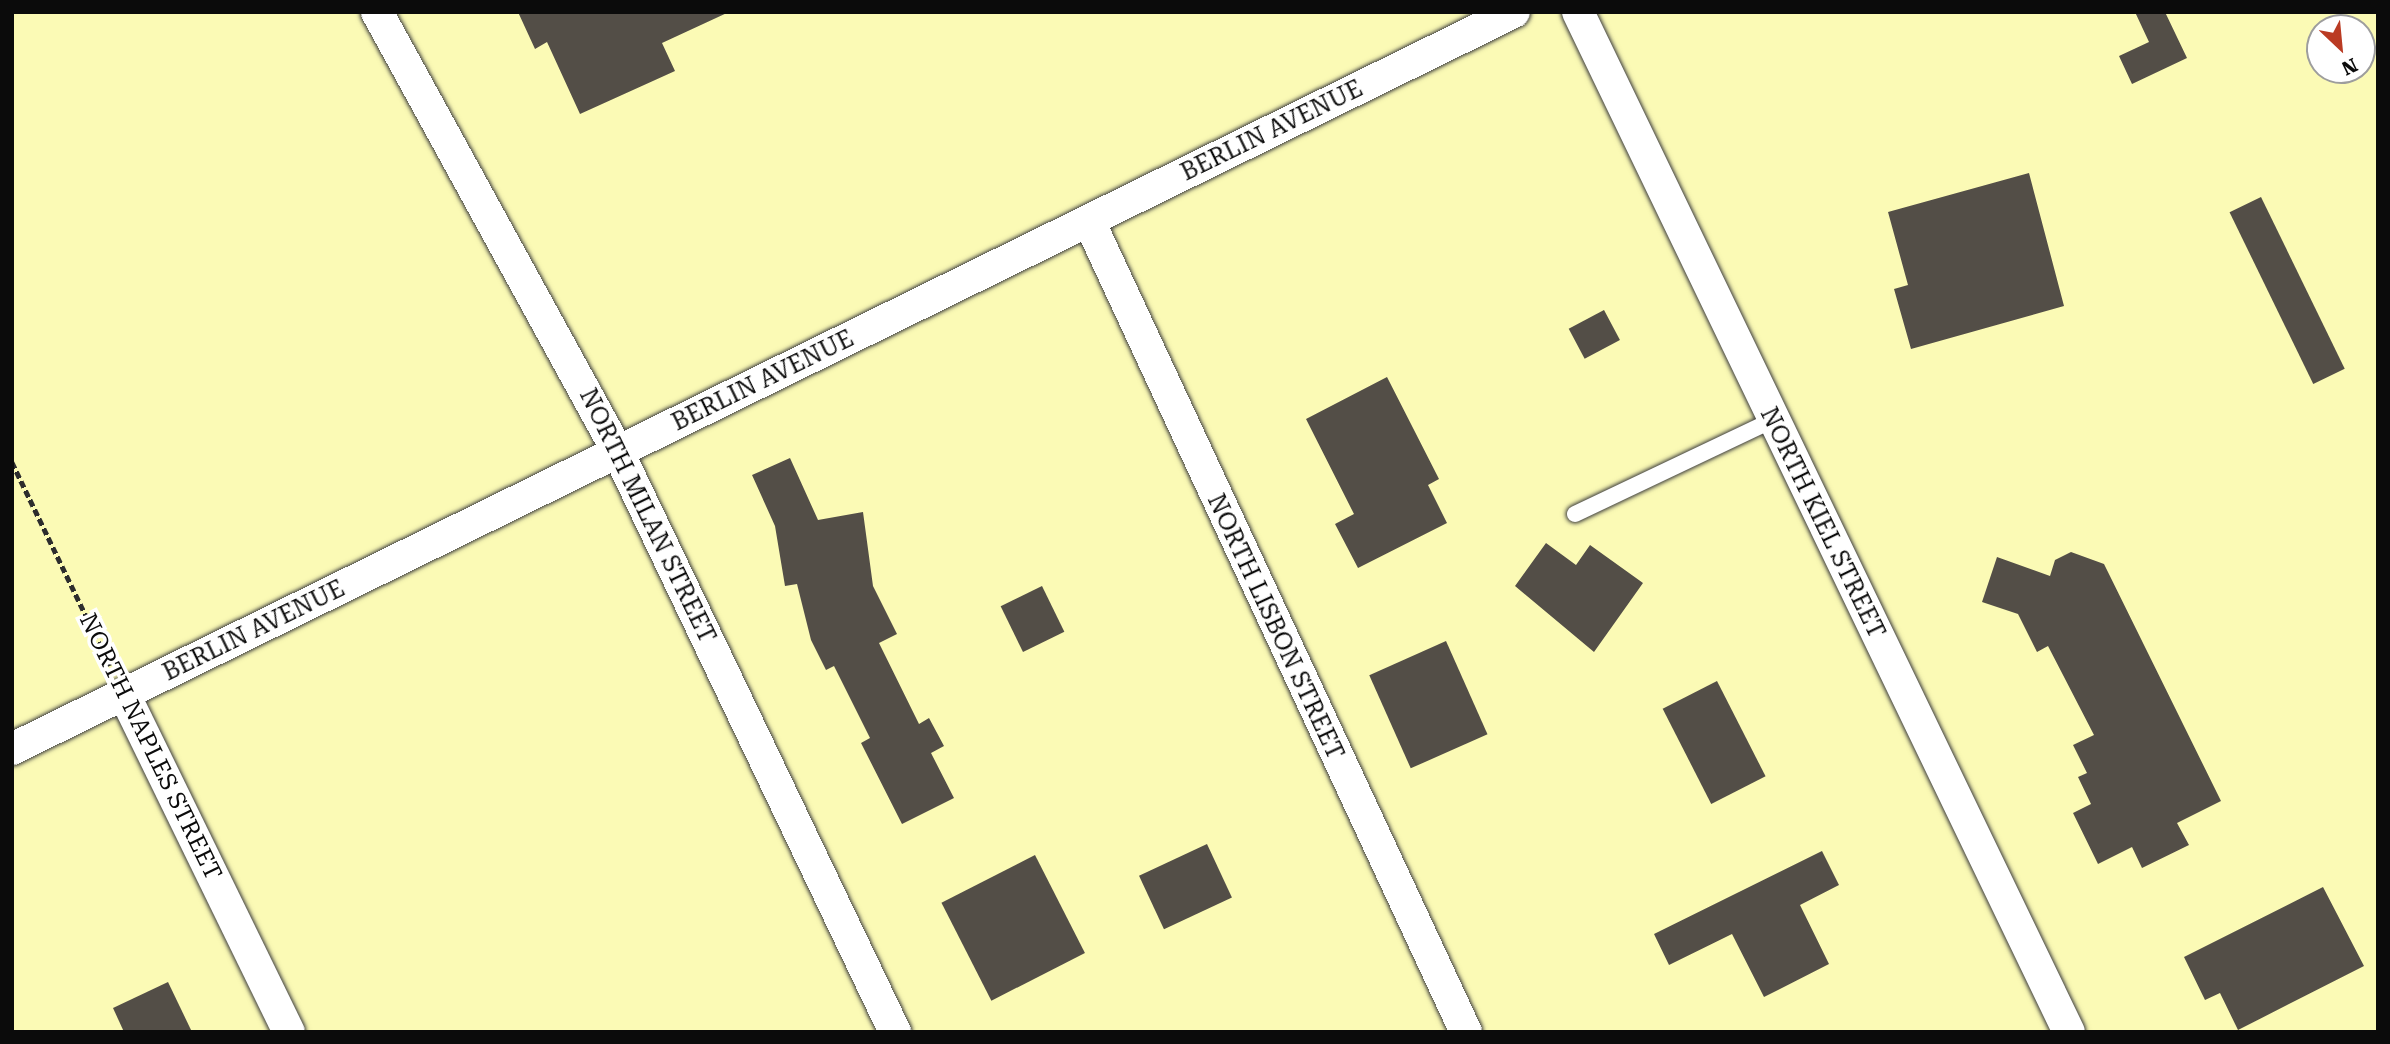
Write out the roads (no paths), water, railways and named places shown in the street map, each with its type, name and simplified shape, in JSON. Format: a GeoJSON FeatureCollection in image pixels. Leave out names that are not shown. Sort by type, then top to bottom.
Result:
{"type":"FeatureCollection","features":[{"type":"Feature","properties":{"kind":"street","name":"NORTH MILAN STREET"},"geometry":{"type":"LineString","coordinates":[[377,12],[618,452],[895,1032]]}},
{"type":"Feature","properties":{"kind":"street","name":"BERLIN AVENUE"},"geometry":{"type":"LineString","coordinates":[[12,749],[1514,12]]}},
{"type":"Feature","properties":{"kind":"street","name":"NORTH KIEL STREET"},"geometry":{"type":"LineString","coordinates":[[1578,12],[2069,1032]]}},
{"type":"Feature","properties":{"kind":"street","name":"NORTH LISBON STREET"},"geometry":{"type":"LineString","coordinates":[[1089,220],[1466,1032]]}},
{"type":"Feature","properties":{"kind":"street","name":"NORTH NAPLES STREET"},"geometry":{"type":"LineString","coordinates":[[124,694],[289,1032]]}},
{"type":"Feature","properties":{"kind":"lane"},"geometry":{"type":"LineString","coordinates":[[1575,514],[1773,420]]}}]}
